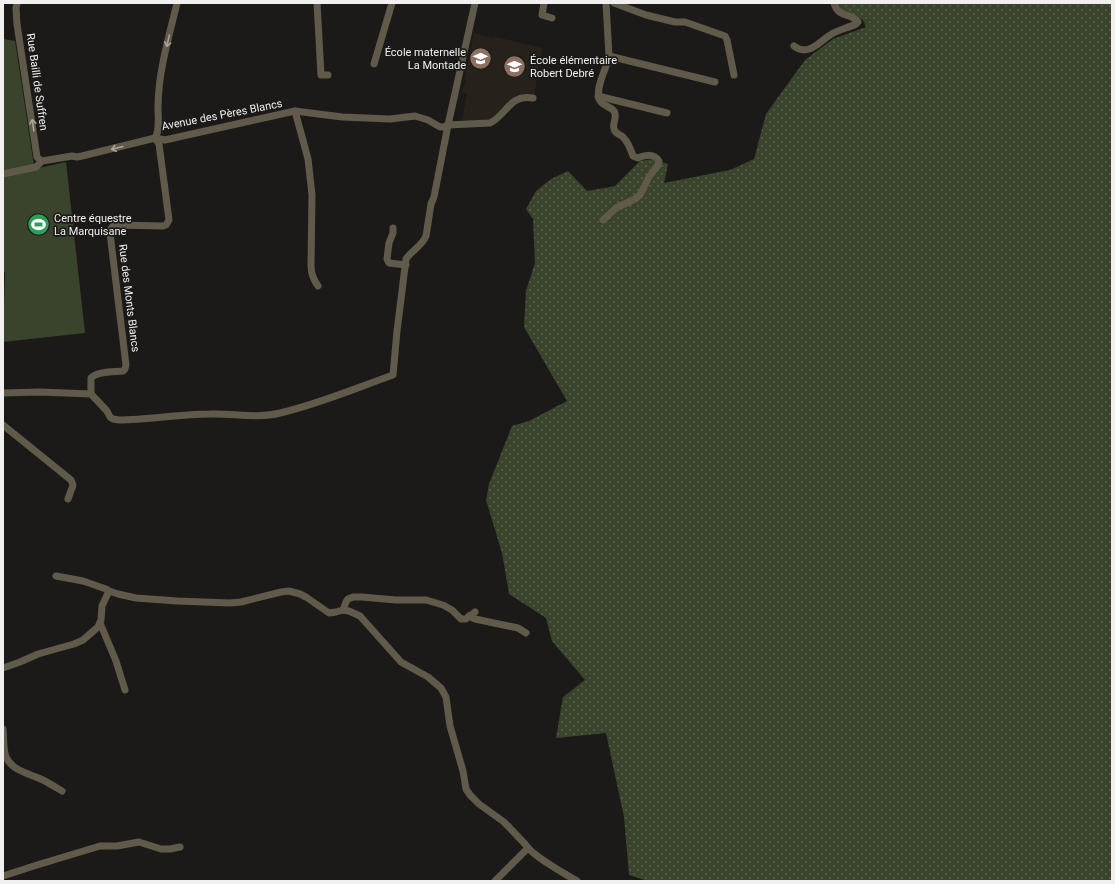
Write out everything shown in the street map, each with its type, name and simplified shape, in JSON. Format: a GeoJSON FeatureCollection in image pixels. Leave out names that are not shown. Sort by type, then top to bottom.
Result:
{"type":"FeatureCollection","features":[{"type":"Feature","properties":{"kind":"street","name":"Rue Bailli de Suffren"},"geometry":{"type":"LineString","coordinates":[[17,3],[17,24],[37,157],[42,162]]}},
{"type":"Feature","properties":{"kind":"street"},"geometry":{"type":"LineString","coordinates":[[155,138],[158,132],[158,100],[161,72],[177,3]]}},
{"type":"Feature","properties":{"kind":"street"},"geometry":{"type":"LineString","coordinates":[[317,3],[322,76],[328,75]]}},
{"type":"Feature","properties":{"kind":"street"},"geometry":{"type":"LineString","coordinates":[[374,64],[392,3]]}},
{"type":"Feature","properties":{"kind":"street"},"geometry":{"type":"LineString","coordinates":[[3,393],[44,392],[91,394],[107,411],[112,419],[118,420],[211,414],[263,416],[316,403],[393,375],[406,258],[424,241],[426,236],[431,204],[434,197],[475,3]]}},
{"type":"Feature","properties":{"kind":"street"},"geometry":{"type":"LineString","coordinates":[[544,3],[541,13],[542,15],[552,18]]}},
{"type":"Feature","properties":{"kind":"street"},"geometry":{"type":"LineString","coordinates":[[603,220],[616,208],[640,196],[659,161],[657,158],[647,155],[638,158],[633,156],[624,138],[615,132],[613,128],[615,112],[600,102],[598,90],[609,56],[606,3]]}},
{"type":"Feature","properties":{"kind":"street"},"geometry":{"type":"LineString","coordinates":[[614,3],[675,22],[685,22],[725,36],[734,75]]}},
{"type":"Feature","properties":{"kind":"street"},"geometry":{"type":"LineString","coordinates":[[794,46],[798,50],[813,48],[830,35],[858,22],[856,19],[839,13],[834,3]]}},
{"type":"Feature","properties":{"kind":"street"},"geometry":{"type":"LineString","coordinates":[[609,56],[715,82]]}},
{"type":"Feature","properties":{"kind":"street"},"geometry":{"type":"LineString","coordinates":[[598,96],[667,113]]}},
{"type":"Feature","properties":{"kind":"street","name":"Avenue des Pères Blancs"},"geometry":{"type":"LineString","coordinates":[[3,174],[36,167],[42,162],[72,156],[82,156],[155,138],[165,140],[295,111],[342,117],[390,119],[415,116],[428,120],[440,127],[444,127],[448,125],[490,123],[495,121],[514,101],[519,98],[533,98]]}},
{"type":"Feature","properties":{"kind":"street"},"geometry":{"type":"LineString","coordinates":[[295,111],[308,160],[312,195],[310,266],[311,274],[318,286]]}},
{"type":"Feature","properties":{"kind":"street","name":"Rue des Monts Blancs"},"geometry":{"type":"LineString","coordinates":[[91,394],[91,378],[94,375],[123,371],[126,365],[112,252],[111,229],[113,226],[118,225],[163,226],[166,225],[169,220],[159,144],[155,138]]}},
{"type":"Feature","properties":{"kind":"street"},"geometry":{"type":"LineString","coordinates":[[393,228],[387,260],[389,263],[406,265]]}},
{"type":"Feature","properties":{"kind":"street"},"geometry":{"type":"LineString","coordinates":[[3,425],[71,480],[72,485],[68,499]]}},
{"type":"Feature","properties":{"kind":"street"},"geometry":{"type":"LineString","coordinates":[[56,576],[83,581],[118,594],[136,598],[230,603],[241,602],[289,591],[306,597],[329,612],[350,610],[360,616],[401,662],[428,676],[441,688],[446,697],[450,726],[463,771],[466,789],[470,795],[479,804],[504,822],[528,848],[577,881]]}},
{"type":"Feature","properties":{"kind":"street"},"geometry":{"type":"LineString","coordinates":[[109,591],[102,606],[100,623],[116,661],[125,690]]}},
{"type":"Feature","properties":{"kind":"street"},"geometry":{"type":"LineString","coordinates":[[343,610],[348,599],[353,597],[396,600],[426,600],[452,610],[461,619],[466,619],[472,614],[475,619],[518,628],[526,633]]}},
{"type":"Feature","properties":{"kind":"street"},"geometry":{"type":"LineString","coordinates":[[3,668],[38,654],[83,640],[100,623]]}},
{"type":"Feature","properties":{"kind":"street"},"geometry":{"type":"LineString","coordinates":[[3,729],[6,757],[9,762],[16,768],[43,780],[62,791]]}},
{"type":"Feature","properties":{"kind":"street"},"geometry":{"type":"LineString","coordinates":[[3,876],[100,846],[117,846],[140,842],[161,849],[180,847]]}},
{"type":"Feature","properties":{"kind":"street"},"geometry":{"type":"LineString","coordinates":[[495,881],[528,848]]}},
{"type":"Feature","properties":{"kind":"shaded area","name":"École élémentaire Robert Debré"},"geometry":{"type":"Polygon","coordinates":[[[474,33],[542,48],[534,97],[525,96],[523,94],[515,98],[492,121],[465,122],[462,120],[467,94],[462,92],[466,80],[464,79],[474,33]]]}},
{"type":"Feature","properties":{"kind":"green space"},"geometry":{"type":"Polygon","coordinates":[[[837,3],[1112,3],[1112,881],[648,881],[629,875],[624,817],[606,733],[556,738],[563,697],[585,680],[552,641],[546,618],[509,594],[502,553],[486,500],[489,484],[512,426],[529,421],[567,401],[524,327],[526,291],[535,263],[533,219],[526,209],[536,191],[551,179],[568,171],[587,191],[615,186],[640,161],[653,159],[668,164],[664,183],[730,170],[754,159],[766,114],[805,60],[833,39],[866,27],[863,20],[836,8],[837,3]]]}},
{"type":"Feature","properties":{"kind":"green space"},"geometry":{"type":"Polygon","coordinates":[[[3,39],[15,41],[34,166],[3,173],[3,39]]]}},
{"type":"Feature","properties":{"kind":"green space","name":"Centre équestre La Marquisane"},"geometry":{"type":"Polygon","coordinates":[[[66,162],[85,333],[3,342],[5,272],[3,271],[3,176],[66,162]]]}},
{"type":"Feature","properties":{"kind":"place","name":"École maternelle La Montade"},"geometry":{"type":"Point","coordinates":[481,58]}},
{"type":"Feature","properties":{"kind":"place","name":"École élémentaire Robert Debré"},"geometry":{"type":"Point","coordinates":[515,66]}},
{"type":"Feature","properties":{"kind":"place","name":"Centre équestre La Marquisane"},"geometry":{"type":"Point","coordinates":[38,224]}}]}
